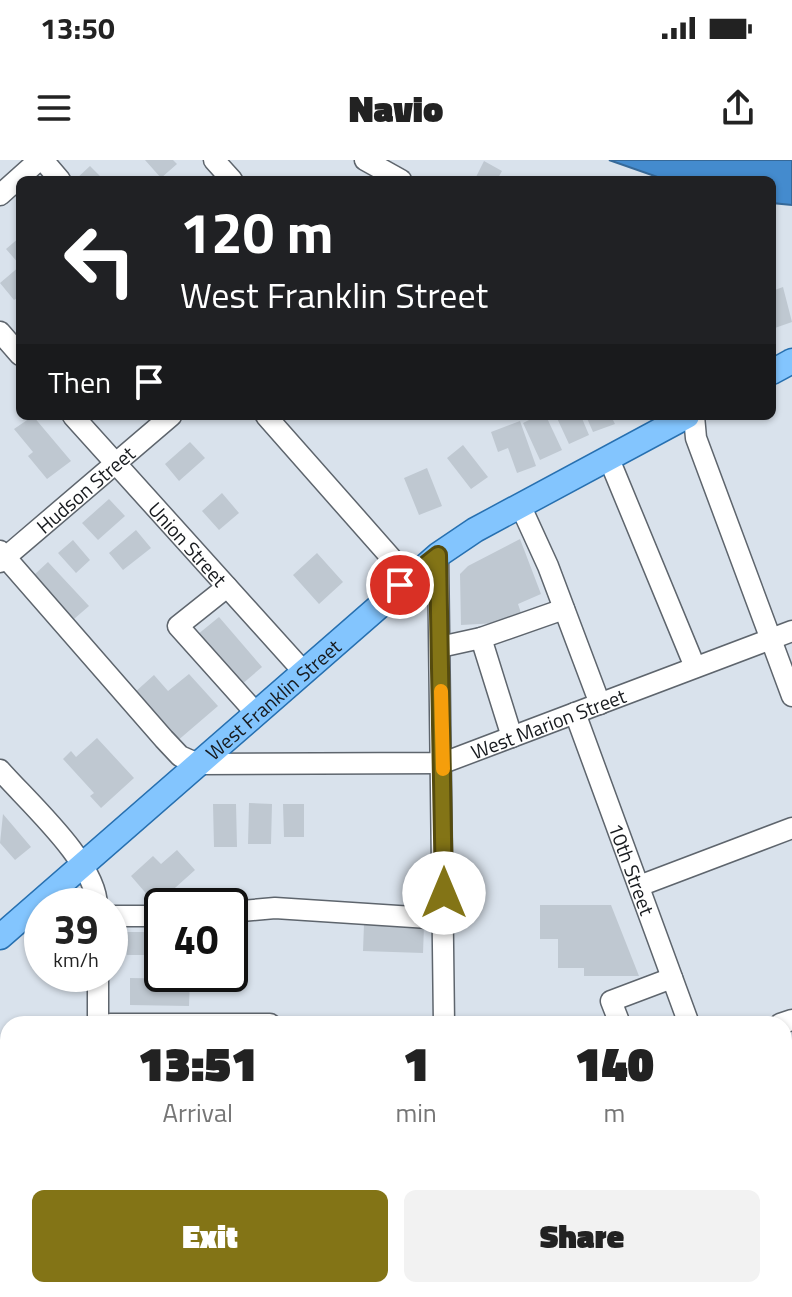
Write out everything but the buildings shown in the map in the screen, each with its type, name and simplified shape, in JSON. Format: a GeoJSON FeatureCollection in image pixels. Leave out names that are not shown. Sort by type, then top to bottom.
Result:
{"type":"FeatureCollection","features":[{"type":"Feature","properties":{"kind":"main road","name":"West Franklin Street"},"geometry":{"type":"LineString","coordinates":[[0,937],[438,555],[475,530],[680,420]]}},
{"type":"Feature","properties":{"kind":"street"},"geometry":{"type":"LineString","coordinates":[[22,176],[41,160],[56,176]]}},
{"type":"Feature","properties":{"kind":"street"},"geometry":{"type":"LineString","coordinates":[[214,160],[228,176]]}},
{"type":"Feature","properties":{"kind":"street"},"geometry":{"type":"LineString","coordinates":[[365,160],[394,176]]}},
{"type":"Feature","properties":{"kind":"street"},"geometry":{"type":"LineString","coordinates":[[0,195],[16,181]]}},
{"type":"Feature","properties":{"kind":"street"},"geometry":{"type":"LineString","coordinates":[[0,332],[16,350]]}},
{"type":"Feature","properties":{"kind":"street","name":"Union Street"},"geometry":{"type":"LineString","coordinates":[[77,420],[303,671]]}},
{"type":"Feature","properties":{"kind":"street","name":"Hudson Street"},"geometry":{"type":"LineString","coordinates":[[2,557],[166,420]]}},
{"type":"Feature","properties":{"kind":"street"},"geometry":{"type":"LineString","coordinates":[[270,420],[409,578]]}},
{"type":"Feature","properties":{"kind":"street"},"geometry":{"type":"LineString","coordinates":[[694,420],[696,438],[792,696]]}},
{"type":"Feature","properties":{"kind":"street"},"geometry":{"type":"LineString","coordinates":[[609,459],[695,667]]}},
{"type":"Feature","properties":{"kind":"street"},"geometry":{"type":"LineString","coordinates":[[521,507],[600,704]]}},
{"type":"Feature","properties":{"kind":"street"},"geometry":{"type":"LineString","coordinates":[[438,555],[444,1016]]}},
{"type":"Feature","properties":{"kind":"street"},"geometry":{"type":"LineString","coordinates":[[2,557],[180,756],[198,764]]}},
{"type":"Feature","properties":{"kind":"street"},"geometry":{"type":"LineString","coordinates":[[227,587],[178,626],[255,712]]}},
{"type":"Feature","properties":{"kind":"street"},"geometry":{"type":"LineString","coordinates":[[440,647],[481,638],[564,609]]}},
{"type":"Feature","properties":{"kind":"street","name":"West Marion Street"},"geometry":{"type":"LineString","coordinates":[[198,764],[443,763],[792,631]]}},
{"type":"Feature","properties":{"kind":"street"},"geometry":{"type":"LineString","coordinates":[[481,638],[512,737]]}},
{"type":"Feature","properties":{"kind":"street","name":"10th Street"},"geometry":{"type":"LineString","coordinates":[[575,713],[686,1016]]}},
{"type":"Feature","properties":{"kind":"street"},"geometry":{"type":"LineString","coordinates":[[0,770],[83,866],[96,888]]}},
{"type":"Feature","properties":{"kind":"street"},"geometry":{"type":"LineString","coordinates":[[639,886],[792,828]]}},
{"type":"Feature","properties":{"kind":"street"},"geometry":{"type":"LineString","coordinates":[[248,910],[275,908],[444,919]]}},
{"type":"Feature","properties":{"kind":"street"},"geometry":{"type":"LineString","coordinates":[[617,1016],[611,1001],[672,978]]}},
{"type":"Feature","properties":{"kind":"street"},"geometry":{"type":"LineString","coordinates":[[98,992],[98,1016]]}},
{"type":"Feature","properties":{"kind":"water"},"geometry":{"type":"Polygon","coordinates":[[[609,160],[792,160],[792,205],[776,203],[776,176],[655,176],[609,160]]]}},
{"type":"Feature","properties":{"kind":"slow traffic"},"geometry":{"type":"LineString","coordinates":[[441,691],[443,769]]}},
{"type":"Feature","properties":{"kind":"route"},"geometry":{"type":"LineString","coordinates":[[400,585],[438,555],[444,893]]}}]}
